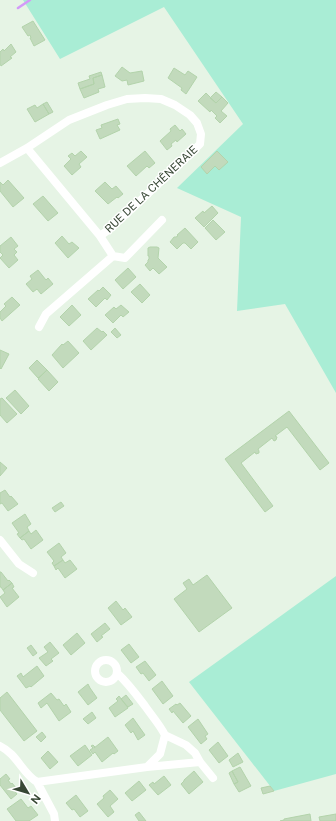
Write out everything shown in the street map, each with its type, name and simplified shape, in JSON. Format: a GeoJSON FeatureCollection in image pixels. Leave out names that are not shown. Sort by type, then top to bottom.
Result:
{"type":"FeatureCollection","features":[{"type":"Feature","properties":{"kind":"street","name":"RUE DE LA CHÊNERAIE"},"geometry":{"type":"LineString","coordinates":[[0,163],[69,120],[127,99],[161,99],[175,105],[190,115],[198,123],[201,134],[200,144],[111,228],[100,236],[26,148]]}},
{"type":"Feature","properties":{"kind":"street"},"geometry":{"type":"LineString","coordinates":[[100,236],[113,256],[125,258],[162,220]]}},
{"type":"Feature","properties":{"kind":"street"},"geometry":{"type":"LineString","coordinates":[[39,327],[46,314],[113,256]]}},
{"type":"Feature","properties":{"kind":"street"},"geometry":{"type":"LineString","coordinates":[[0,540],[19,564],[33,573]]}},
{"type":"Feature","properties":{"kind":"street"},"geometry":{"type":"LineString","coordinates":[[117,673],[134,691],[161,726],[165,735],[160,754],[147,767]]}},
{"type":"Feature","properties":{"kind":"street"},"geometry":{"type":"LineString","coordinates":[[165,735],[186,745],[195,753],[200,762],[213,778]]}},
{"type":"Feature","properties":{"kind":"street"},"geometry":{"type":"LineString","coordinates":[[0,746],[11,753],[31,778],[37,782],[54,814],[55,821]]}},
{"type":"Feature","properties":{"kind":"street"},"geometry":{"type":"LineString","coordinates":[[37,782],[147,767],[200,762]]}},
{"type":"Feature","properties":{"kind":"green space"},"geometry":{"type":"Polygon","coordinates":[[[23,0],[336,0],[336,393],[285,304],[237,311],[241,217],[177,188],[243,124],[164,7],[60,59],[23,0]]]}},
{"type":"Feature","properties":{"kind":"green space"},"geometry":{"type":"Polygon","coordinates":[[[336,576],[336,774],[274,791],[189,682],[336,576]]]}},
{"type":"Feature","properties":{"kind":"building"},"geometry":{"type":"Polygon","coordinates":[[[33,21],[45,40],[34,46],[30,35],[28,36],[22,27],[33,21]]]}},
{"type":"Feature","properties":{"kind":"building"},"geometry":{"type":"Polygon","coordinates":[[[11,44],[16,52],[10,57],[12,58],[1,66],[0,52],[3,49],[4,51],[11,44]]]}},
{"type":"Feature","properties":{"kind":"building"},"geometry":{"type":"Polygon","coordinates":[[[122,67],[130,73],[142,71],[144,81],[128,85],[127,80],[122,81],[115,76],[122,67]]]}},
{"type":"Feature","properties":{"kind":"building"},"geometry":{"type":"Polygon","coordinates":[[[174,68],[185,75],[188,71],[197,77],[186,94],[181,90],[182,88],[168,78],[174,68]]]}},
{"type":"Feature","properties":{"kind":"building"},"geometry":{"type":"Polygon","coordinates":[[[101,72],[102,75],[93,78],[94,84],[80,89],[78,83],[90,79],[89,76],[101,72]]]}},
{"type":"Feature","properties":{"kind":"building"},"geometry":{"type":"Polygon","coordinates":[[[102,75],[105,87],[98,89],[99,92],[84,98],[80,89],[94,84],[93,78],[102,75]]]}},
{"type":"Feature","properties":{"kind":"building"},"geometry":{"type":"Polygon","coordinates":[[[216,92],[222,97],[216,103],[210,98],[216,92]]]}},
{"type":"Feature","properties":{"kind":"building"},"geometry":{"type":"Polygon","coordinates":[[[206,93],[216,103],[222,97],[228,103],[221,111],[227,116],[220,123],[215,118],[217,116],[211,110],[210,112],[198,101],[206,93]]]}},
{"type":"Feature","properties":{"kind":"building"},"geometry":{"type":"Polygon","coordinates":[[[47,102],[53,112],[49,114],[43,104],[47,102]]]}},
{"type":"Feature","properties":{"kind":"building"},"geometry":{"type":"Polygon","coordinates":[[[43,104],[49,114],[35,122],[27,109],[35,105],[37,108],[43,104]]]}},
{"type":"Feature","properties":{"kind":"building"},"geometry":{"type":"Polygon","coordinates":[[[118,119],[120,124],[117,125],[120,130],[100,139],[96,130],[102,128],[101,125],[118,119]]]}},
{"type":"Feature","properties":{"kind":"building"},"geometry":{"type":"Polygon","coordinates":[[[175,125],[180,131],[182,129],[186,134],[177,142],[176,140],[171,144],[172,146],[167,150],[160,141],[175,125]]]}},
{"type":"Feature","properties":{"kind":"building"},"geometry":{"type":"Polygon","coordinates":[[[81,151],[87,157],[79,164],[81,167],[72,175],[64,166],[71,159],[68,156],[72,153],[75,156],[81,151]]]}},
{"type":"Feature","properties":{"kind":"building"},"geometry":{"type":"Polygon","coordinates":[[[145,151],[155,163],[149,168],[147,166],[136,176],[127,166],[145,151]]]}},
{"type":"Feature","properties":{"kind":"building"},"geometry":{"type":"Polygon","coordinates":[[[217,151],[228,162],[219,170],[215,166],[207,174],[201,167],[217,151]]]}},
{"type":"Feature","properties":{"kind":"building"},"geometry":{"type":"Polygon","coordinates":[[[8,180],[24,198],[13,207],[0,191],[0,182],[3,185],[8,180]]]}},
{"type":"Feature","properties":{"kind":"building"},"geometry":{"type":"Polygon","coordinates":[[[105,182],[112,189],[116,186],[123,194],[108,204],[95,191],[105,182]]]}},
{"type":"Feature","properties":{"kind":"building"},"geometry":{"type":"Polygon","coordinates":[[[43,196],[58,213],[48,221],[33,204],[43,196]]]}},
{"type":"Feature","properties":{"kind":"building"},"geometry":{"type":"Polygon","coordinates":[[[212,206],[218,213],[204,227],[195,218],[212,206]]]}},
{"type":"Feature","properties":{"kind":"building"},"geometry":{"type":"Polygon","coordinates":[[[213,220],[225,232],[216,240],[205,228],[213,220]]]}},
{"type":"Feature","properties":{"kind":"building"},"geometry":{"type":"Polygon","coordinates":[[[185,228],[198,242],[191,249],[183,243],[177,249],[170,242],[185,228]]]}},
{"type":"Feature","properties":{"kind":"building"},"geometry":{"type":"Polygon","coordinates":[[[62,236],[69,244],[72,242],[79,248],[68,258],[55,243],[62,236]]]}},
{"type":"Feature","properties":{"kind":"building"},"geometry":{"type":"Polygon","coordinates":[[[11,237],[18,246],[14,249],[17,252],[14,255],[18,260],[9,268],[0,258],[3,255],[0,252],[0,246],[11,237]]]}},
{"type":"Feature","properties":{"kind":"building"},"geometry":{"type":"Polygon","coordinates":[[[148,248],[159,248],[158,258],[167,267],[159,274],[153,268],[150,271],[145,265],[149,259],[148,248]]]}},
{"type":"Feature","properties":{"kind":"building"},"geometry":{"type":"Polygon","coordinates":[[[128,268],[136,277],[123,289],[115,280],[128,268]]]}},
{"type":"Feature","properties":{"kind":"building"},"geometry":{"type":"Polygon","coordinates":[[[38,270],[46,280],[48,278],[53,284],[41,294],[37,289],[33,292],[26,284],[32,279],[30,276],[38,270]]]}},
{"type":"Feature","properties":{"kind":"building"},"geometry":{"type":"Polygon","coordinates":[[[140,284],[150,295],[142,303],[131,292],[140,284]]]}},
{"type":"Feature","properties":{"kind":"building"},"geometry":{"type":"Polygon","coordinates":[[[103,287],[111,295],[107,300],[105,298],[96,307],[88,299],[103,287]]]}},
{"type":"Feature","properties":{"kind":"building"},"geometry":{"type":"Polygon","coordinates":[[[12,297],[20,305],[2,321],[0,318],[0,312],[6,306],[4,304],[12,297]]]}},
{"type":"Feature","properties":{"kind":"building"},"geometry":{"type":"Polygon","coordinates":[[[72,305],[81,315],[69,326],[60,317],[72,305]]]}},
{"type":"Feature","properties":{"kind":"building"},"geometry":{"type":"Polygon","coordinates":[[[121,305],[129,312],[123,317],[121,315],[113,323],[105,315],[114,307],[116,309],[121,305]]]}},
{"type":"Feature","properties":{"kind":"building"},"geometry":{"type":"Polygon","coordinates":[[[97,328],[107,335],[91,350],[83,341],[97,328]]]}},
{"type":"Feature","properties":{"kind":"building"},"geometry":{"type":"Polygon","coordinates":[[[115,328],[121,335],[117,338],[111,332],[115,328]]]}},
{"type":"Feature","properties":{"kind":"building"},"geometry":{"type":"Polygon","coordinates":[[[68,341],[79,353],[63,368],[52,355],[62,344],[63,345],[68,341]]]}},
{"type":"Feature","properties":{"kind":"building"},"geometry":{"type":"Polygon","coordinates":[[[0,350],[9,354],[1,369],[0,368],[0,350]]]}},
{"type":"Feature","properties":{"kind":"building"},"geometry":{"type":"Polygon","coordinates":[[[37,360],[47,370],[38,378],[29,368],[37,360]]]}},
{"type":"Feature","properties":{"kind":"building"},"geometry":{"type":"Polygon","coordinates":[[[47,370],[58,382],[49,391],[38,379],[47,370]]]}},
{"type":"Feature","properties":{"kind":"building"},"geometry":{"type":"Polygon","coordinates":[[[15,390],[29,406],[21,414],[6,398],[15,390]]]}},
{"type":"Feature","properties":{"kind":"building"},"geometry":{"type":"Polygon","coordinates":[[[2,398],[17,414],[7,423],[0,415],[0,399],[2,398]]]}},
{"type":"Feature","properties":{"kind":"building"},"geometry":{"type":"Polygon","coordinates":[[[289,411],[329,463],[320,470],[287,427],[275,436],[277,437],[276,440],[274,441],[272,438],[258,449],[259,453],[256,454],[255,452],[241,463],[273,506],[265,512],[225,459],[289,411]]]}},
{"type":"Feature","properties":{"kind":"building"},"geometry":{"type":"Polygon","coordinates":[[[0,462],[7,468],[0,476],[0,462]]]}},
{"type":"Feature","properties":{"kind":"building"},"geometry":{"type":"Polygon","coordinates":[[[5,490],[18,504],[8,511],[2,503],[0,504],[0,493],[5,490]]]}},
{"type":"Feature","properties":{"kind":"building"},"geometry":{"type":"Polygon","coordinates":[[[61,502],[64,506],[55,512],[52,508],[61,502]]]}},
{"type":"Feature","properties":{"kind":"building"},"geometry":{"type":"Polygon","coordinates":[[[25,514],[31,524],[27,527],[29,531],[20,538],[17,534],[19,533],[12,523],[25,514]]]}},
{"type":"Feature","properties":{"kind":"building"},"geometry":{"type":"Polygon","coordinates":[[[36,530],[43,540],[31,549],[24,539],[22,540],[20,538],[29,531],[31,534],[36,530]]]}},
{"type":"Feature","properties":{"kind":"building"},"geometry":{"type":"Polygon","coordinates":[[[59,543],[66,553],[61,557],[63,560],[54,566],[52,563],[54,561],[47,552],[59,543]]]}},
{"type":"Feature","properties":{"kind":"building"},"geometry":{"type":"Polygon","coordinates":[[[63,560],[65,563],[70,560],[77,569],[65,578],[58,568],[56,570],[54,566],[63,560]]]}},
{"type":"Feature","properties":{"kind":"building"},"geometry":{"type":"Polygon","coordinates":[[[0,572],[8,581],[9,580],[12,583],[3,590],[0,587],[0,572]]]}},
{"type":"Feature","properties":{"kind":"building"},"geometry":{"type":"Polygon","coordinates":[[[207,575],[232,608],[199,632],[174,599],[187,589],[183,583],[189,579],[193,585],[207,575]]]}},
{"type":"Feature","properties":{"kind":"building"},"geometry":{"type":"Polygon","coordinates":[[[12,583],[14,587],[12,588],[19,597],[7,607],[0,597],[5,593],[3,590],[12,583]]]}},
{"type":"Feature","properties":{"kind":"building"},"geometry":{"type":"Polygon","coordinates":[[[116,601],[123,610],[125,608],[132,617],[121,625],[108,608],[116,601]]]}},
{"type":"Feature","properties":{"kind":"building"},"geometry":{"type":"Polygon","coordinates":[[[105,623],[110,629],[101,636],[103,637],[97,642],[91,634],[105,623]]]}},
{"type":"Feature","properties":{"kind":"building"},"geometry":{"type":"Polygon","coordinates":[[[77,633],[85,643],[71,655],[63,645],[77,633]]]}},
{"type":"Feature","properties":{"kind":"building"},"geometry":{"type":"Polygon","coordinates":[[[50,642],[59,653],[51,659],[53,661],[46,666],[39,658],[48,652],[44,647],[50,642]]]}},
{"type":"Feature","properties":{"kind":"building"},"geometry":{"type":"Polygon","coordinates":[[[129,644],[139,657],[131,663],[121,650],[129,644]]]}},
{"type":"Feature","properties":{"kind":"building"},"geometry":{"type":"Polygon","coordinates":[[[31,645],[37,653],[33,656],[27,648],[31,645]]]}},
{"type":"Feature","properties":{"kind":"building"},"geometry":{"type":"Polygon","coordinates":[[[145,661],[156,675],[149,681],[136,667],[145,661]]]}},
{"type":"Feature","properties":{"kind":"building"},"geometry":{"type":"Polygon","coordinates":[[[37,666],[44,676],[31,687],[26,688],[17,676],[21,673],[23,677],[37,666]]]}},
{"type":"Feature","properties":{"kind":"building"},"geometry":{"type":"Polygon","coordinates":[[[162,681],[173,696],[163,704],[152,689],[162,681]]]}},
{"type":"Feature","properties":{"kind":"building"},"geometry":{"type":"Polygon","coordinates":[[[88,684],[97,698],[88,705],[78,692],[88,684]]]}},
{"type":"Feature","properties":{"kind":"building"},"geometry":{"type":"Polygon","coordinates":[[[7,692],[37,731],[24,741],[0,710],[0,698],[7,692]]]}},
{"type":"Feature","properties":{"kind":"building"},"geometry":{"type":"Polygon","coordinates":[[[51,693],[57,700],[59,699],[64,706],[66,704],[71,712],[59,721],[47,703],[41,708],[38,703],[51,693]]]}},
{"type":"Feature","properties":{"kind":"building"},"geometry":{"type":"Polygon","coordinates":[[[126,695],[133,704],[128,707],[121,699],[126,695]]]}},
{"type":"Feature","properties":{"kind":"building"},"geometry":{"type":"Polygon","coordinates":[[[119,696],[128,708],[115,717],[109,708],[118,701],[116,699],[119,696]]]}},
{"type":"Feature","properties":{"kind":"building"},"geometry":{"type":"Polygon","coordinates":[[[180,703],[191,716],[183,723],[173,711],[172,713],[169,709],[180,703]]]}},
{"type":"Feature","properties":{"kind":"building"},"geometry":{"type":"Polygon","coordinates":[[[92,712],[96,718],[88,724],[83,719],[92,712]]]}},
{"type":"Feature","properties":{"kind":"building"},"geometry":{"type":"Polygon","coordinates":[[[133,718],[145,735],[138,740],[133,731],[131,733],[125,725],[133,718]]]}},
{"type":"Feature","properties":{"kind":"building"},"geometry":{"type":"Polygon","coordinates":[[[198,719],[208,734],[205,736],[207,739],[201,744],[188,727],[198,719]]]}},
{"type":"Feature","properties":{"kind":"building"},"geometry":{"type":"Polygon","coordinates":[[[42,732],[46,737],[41,742],[36,737],[42,732]]]}},
{"type":"Feature","properties":{"kind":"building"},"geometry":{"type":"Polygon","coordinates":[[[108,737],[118,751],[102,762],[95,752],[93,754],[90,750],[93,748],[91,746],[93,745],[95,747],[94,748],[108,737]]]}},
{"type":"Feature","properties":{"kind":"building"},"geometry":{"type":"Polygon","coordinates":[[[218,742],[228,756],[219,763],[209,750],[218,742]]]}},
{"type":"Feature","properties":{"kind":"building"},"geometry":{"type":"Polygon","coordinates":[[[85,745],[92,755],[78,766],[70,756],[85,745]]]}},
{"type":"Feature","properties":{"kind":"building"},"geometry":{"type":"Polygon","coordinates":[[[48,751],[58,762],[50,769],[41,758],[48,751]]]}},
{"type":"Feature","properties":{"kind":"building"},"geometry":{"type":"Polygon","coordinates":[[[238,753],[243,762],[233,767],[229,760],[238,753]]]}},
{"type":"Feature","properties":{"kind":"building"},"geometry":{"type":"Polygon","coordinates":[[[240,767],[251,786],[239,792],[234,784],[238,782],[232,771],[240,767]]]}},
{"type":"Feature","properties":{"kind":"building"},"geometry":{"type":"Polygon","coordinates":[[[194,771],[203,782],[189,794],[181,784],[194,771]]]}},
{"type":"Feature","properties":{"kind":"building"},"geometry":{"type":"Polygon","coordinates":[[[232,771],[238,782],[234,784],[229,773],[232,771]]]}},
{"type":"Feature","properties":{"kind":"building"},"geometry":{"type":"Polygon","coordinates":[[[6,774],[10,779],[8,780],[17,789],[14,790],[17,794],[11,799],[0,785],[0,779],[6,774]]]}},
{"type":"Feature","properties":{"kind":"building"},"geometry":{"type":"Polygon","coordinates":[[[164,776],[171,785],[158,795],[149,785],[153,782],[154,784],[164,776]]]}},
{"type":"Feature","properties":{"kind":"building"},"geometry":{"type":"Polygon","coordinates":[[[139,781],[146,790],[132,801],[125,793],[139,781]]]}},
{"type":"Feature","properties":{"kind":"building"},"geometry":{"type":"Polygon","coordinates":[[[270,786],[274,791],[263,794],[261,788],[270,786]]]}},
{"type":"Feature","properties":{"kind":"building"},"geometry":{"type":"Polygon","coordinates":[[[110,790],[118,799],[110,806],[114,812],[108,817],[97,804],[110,790]]]}},
{"type":"Feature","properties":{"kind":"building"},"geometry":{"type":"Polygon","coordinates":[[[76,795],[88,811],[80,817],[74,809],[72,810],[66,803],[76,795]]]}},
{"type":"Feature","properties":{"kind":"building"},"geometry":{"type":"Polygon","coordinates":[[[21,799],[28,808],[31,806],[38,815],[29,821],[16,821],[7,809],[21,799]]]}},
{"type":"Feature","properties":{"kind":"building"},"geometry":{"type":"Polygon","coordinates":[[[139,812],[146,821],[139,821],[135,815],[139,812]]]}},
{"type":"Feature","properties":{"kind":"building"},"geometry":{"type":"Polygon","coordinates":[[[310,814],[311,821],[280,821],[284,819],[310,814]]]}},
{"type":"Feature","properties":{"kind":"building"},"geometry":{"type":"Polygon","coordinates":[[[336,814],[336,821],[320,821],[319,817],[336,814]]]}},
{"type":"Feature","properties":{"kind":"waterway"},"geometry":{"type":"LineString","coordinates":[[18,8],[30,0]]}}]}
